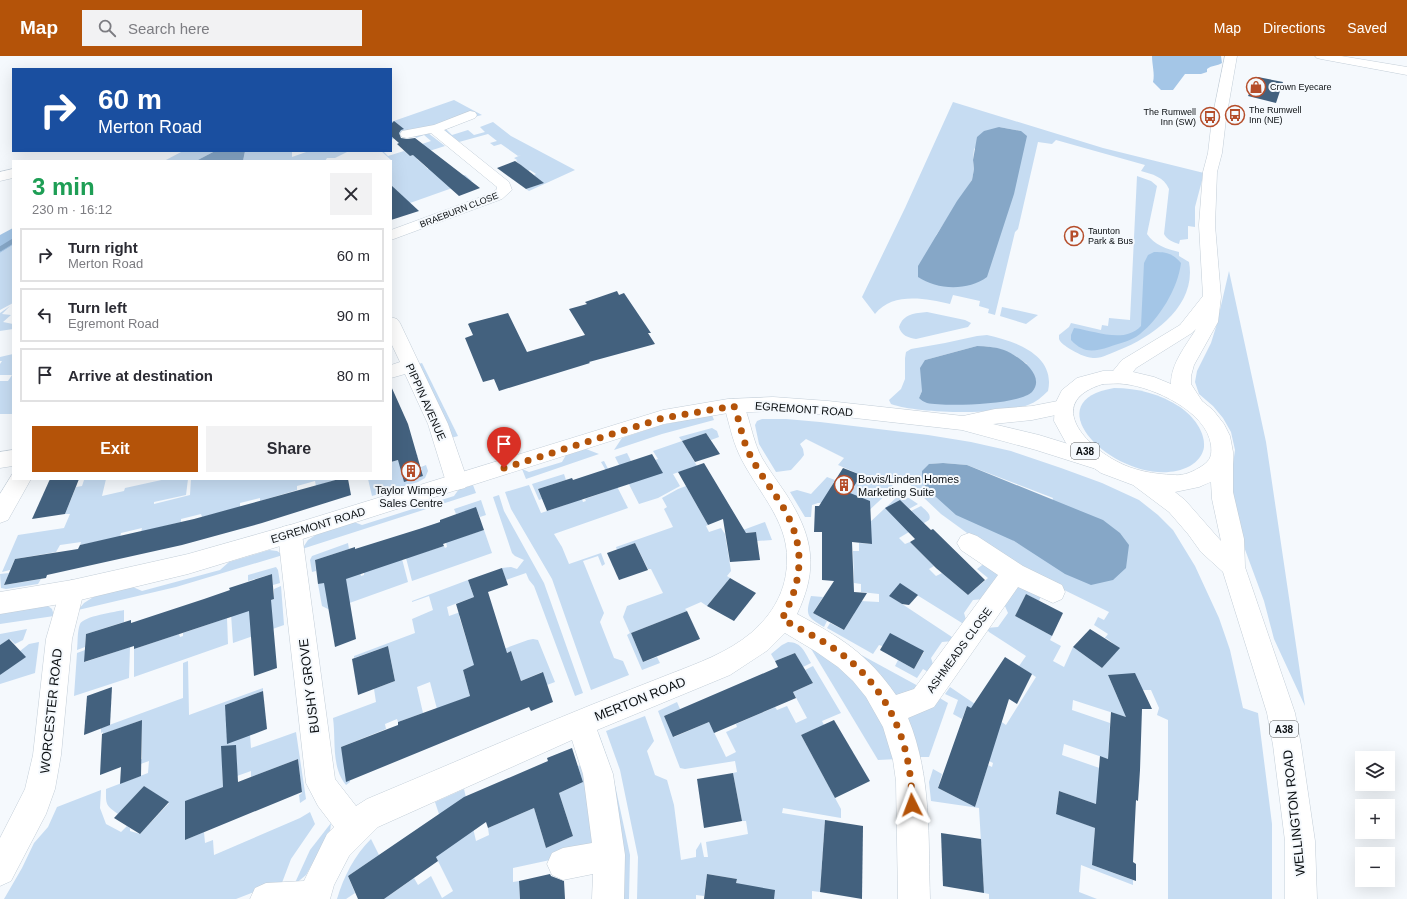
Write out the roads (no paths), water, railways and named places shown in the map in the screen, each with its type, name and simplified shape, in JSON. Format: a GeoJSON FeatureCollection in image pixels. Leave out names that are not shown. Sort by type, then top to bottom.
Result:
{"type":"FeatureCollection","features":[{"type":"Feature","properties":{"kind":"street","name":"WELLINGTON ROAD"},"geometry":{"type":"LineString","coordinates":[[1192,403],[1182,385],[1181,376],[1184,365],[1209,322],[1212,297],[1207,225],[1210,172],[1215,153],[1219,119],[1231,56]]}},
{"type":"Feature","properties":{"kind":"street"},"geometry":{"type":"LineString","coordinates":[[1321,56],[1407,71]]}},
{"type":"Feature","properties":{"kind":"street"},"geometry":{"type":"LineString","coordinates":[[407,134],[421,130],[434,129],[470,115]]}},
{"type":"Feature","properties":{"kind":"street","name":"BRAEBURN CLOSE"},"geometry":{"type":"LineString","coordinates":[[392,235],[497,196],[505,190],[504,185],[434,129]]}},
{"type":"Feature","properties":{"kind":"street"},"geometry":{"type":"LineString","coordinates":[[0,177],[12,173]]}},
{"type":"Feature","properties":{"kind":"street"},"geometry":{"type":"LineString","coordinates":[[1118,377],[1129,364],[1186,329],[1212,297]]}},
{"type":"Feature","properties":{"kind":"street","name":"PIPPIN AVENUE"},"geometry":{"type":"LineString","coordinates":[[392,325],[438,424],[457,482]]}},
{"type":"Feature","properties":{"kind":"street"},"geometry":{"type":"LineString","coordinates":[[392,372],[411,366]]}},
{"type":"Feature","properties":{"kind":"street","name":"WELLINGTON ROAD"},"geometry":{"type":"LineString","coordinates":[[1233,567],[1209,545],[1196,527],[1177,506],[1160,493],[1137,479],[1096,461],[1081,448],[1070,434],[1064,420],[1063,407],[1066,399],[1072,391],[1080,385],[1103,378],[1118,377],[1154,384],[1179,395],[1192,403],[1210,420],[1221,439],[1222,491],[1233,547],[1233,567],[1281,713],[1287,745],[1300,841],[1301,899]]}},
{"type":"Feature","properties":{"kind":"street","name":"EGREMONT ROAD"},"geometry":{"type":"LineString","coordinates":[[0,603],[72,591],[180,566],[290,534],[663,418],[734,406],[773,404],[828,408],[962,423]]}},
{"type":"Feature","properties":{"kind":"street","name":"MERTON ROAD"},"geometry":{"type":"LineString","coordinates":[[315,897],[328,863],[338,845],[367,816],[387,805],[580,723],[667,689],[735,659],[756,646],[782,619],[794,594],[798,576],[799,554],[797,539],[782,506],[750,454],[734,406]]}},
{"type":"Feature","properties":{"kind":"street"},"geometry":{"type":"LineString","coordinates":[[962,423],[995,416],[1032,414],[1063,407]]}},
{"type":"Feature","properties":{"kind":"street"},"geometry":{"type":"LineString","coordinates":[[962,423],[1039,443],[1096,461]]}},
{"type":"Feature","properties":{"kind":"street"},"geometry":{"type":"LineString","coordinates":[[0,460],[12,458]]}},
{"type":"Feature","properties":{"kind":"street","name":"WELLINGTON ROAD"},"geometry":{"type":"LineString","coordinates":[[1137,479],[1168,484],[1192,481],[1205,476],[1215,468],[1221,458]]}},
{"type":"Feature","properties":{"kind":"street"},"geometry":{"type":"LineString","coordinates":[[0,514],[19,480]]}},
{"type":"Feature","properties":{"kind":"street","name":"BUSHY GROVE"},"geometry":{"type":"LineString","coordinates":[[290,534],[322,783],[326,793],[355,827]]}},
{"type":"Feature","properties":{"kind":"street"},"geometry":{"type":"LineString","coordinates":[[969,543],[1014,573],[1053,592]]}},
{"type":"Feature","properties":{"kind":"street","name":"ASHMEADS CLOSE"},"geometry":{"type":"LineString","coordinates":[[890,710],[908,705],[924,698],[1014,573]]}},
{"type":"Feature","properties":{"kind":"street","name":"WORCESTER ROAD"},"geometry":{"type":"LineString","coordinates":[[0,870],[35,803],[40,789],[47,755],[59,639],[72,591]]}},
{"type":"Feature","properties":{"kind":"street"},"geometry":{"type":"LineString","coordinates":[[782,619],[831,646],[858,668],[874,686],[890,710],[902,737],[909,762],[911,781],[914,899]]}},
{"type":"Feature","properties":{"kind":"street"},"geometry":{"type":"LineString","coordinates":[[580,723],[598,774],[609,855],[608,899]]}},
{"type":"Feature","properties":{"kind":"street"},"geometry":{"type":"LineString","coordinates":[[563,864],[609,855]]}},
{"type":"Feature","properties":{"kind":"street"},"geometry":{"type":"LineString","coordinates":[[266,899],[315,897]]}},
{"type":"Feature","properties":{"kind":"waterway"},"geometry":{"type":"LineString","coordinates":[[0,249],[12,242]]}},
{"type":"Feature","properties":{"kind":"place","name":"Crown Eyecare"},"geometry":{"type":"Point","coordinates":[1256,87]}},
{"type":"Feature","properties":{"kind":"place","name":"The Rumwell Inn (NE)"},"geometry":{"type":"Point","coordinates":[1235,115]}},
{"type":"Feature","properties":{"kind":"place","name":"The Rumwell Inn (SW)"},"geometry":{"type":"Point","coordinates":[1210,117]}},
{"type":"Feature","properties":{"kind":"place","name":"Taunton Park & Bus"},"geometry":{"type":"Point","coordinates":[1074,236]}},
{"type":"Feature","properties":{"kind":"place","name":"Taylor Wimpey Sales Centre"},"geometry":{"type":"Point","coordinates":[411,471]}},
{"type":"Feature","properties":{"kind":"place","name":"Bovis/Linden Homes Marketing Suite"},"geometry":{"type":"Point","coordinates":[844,485]}}]}
